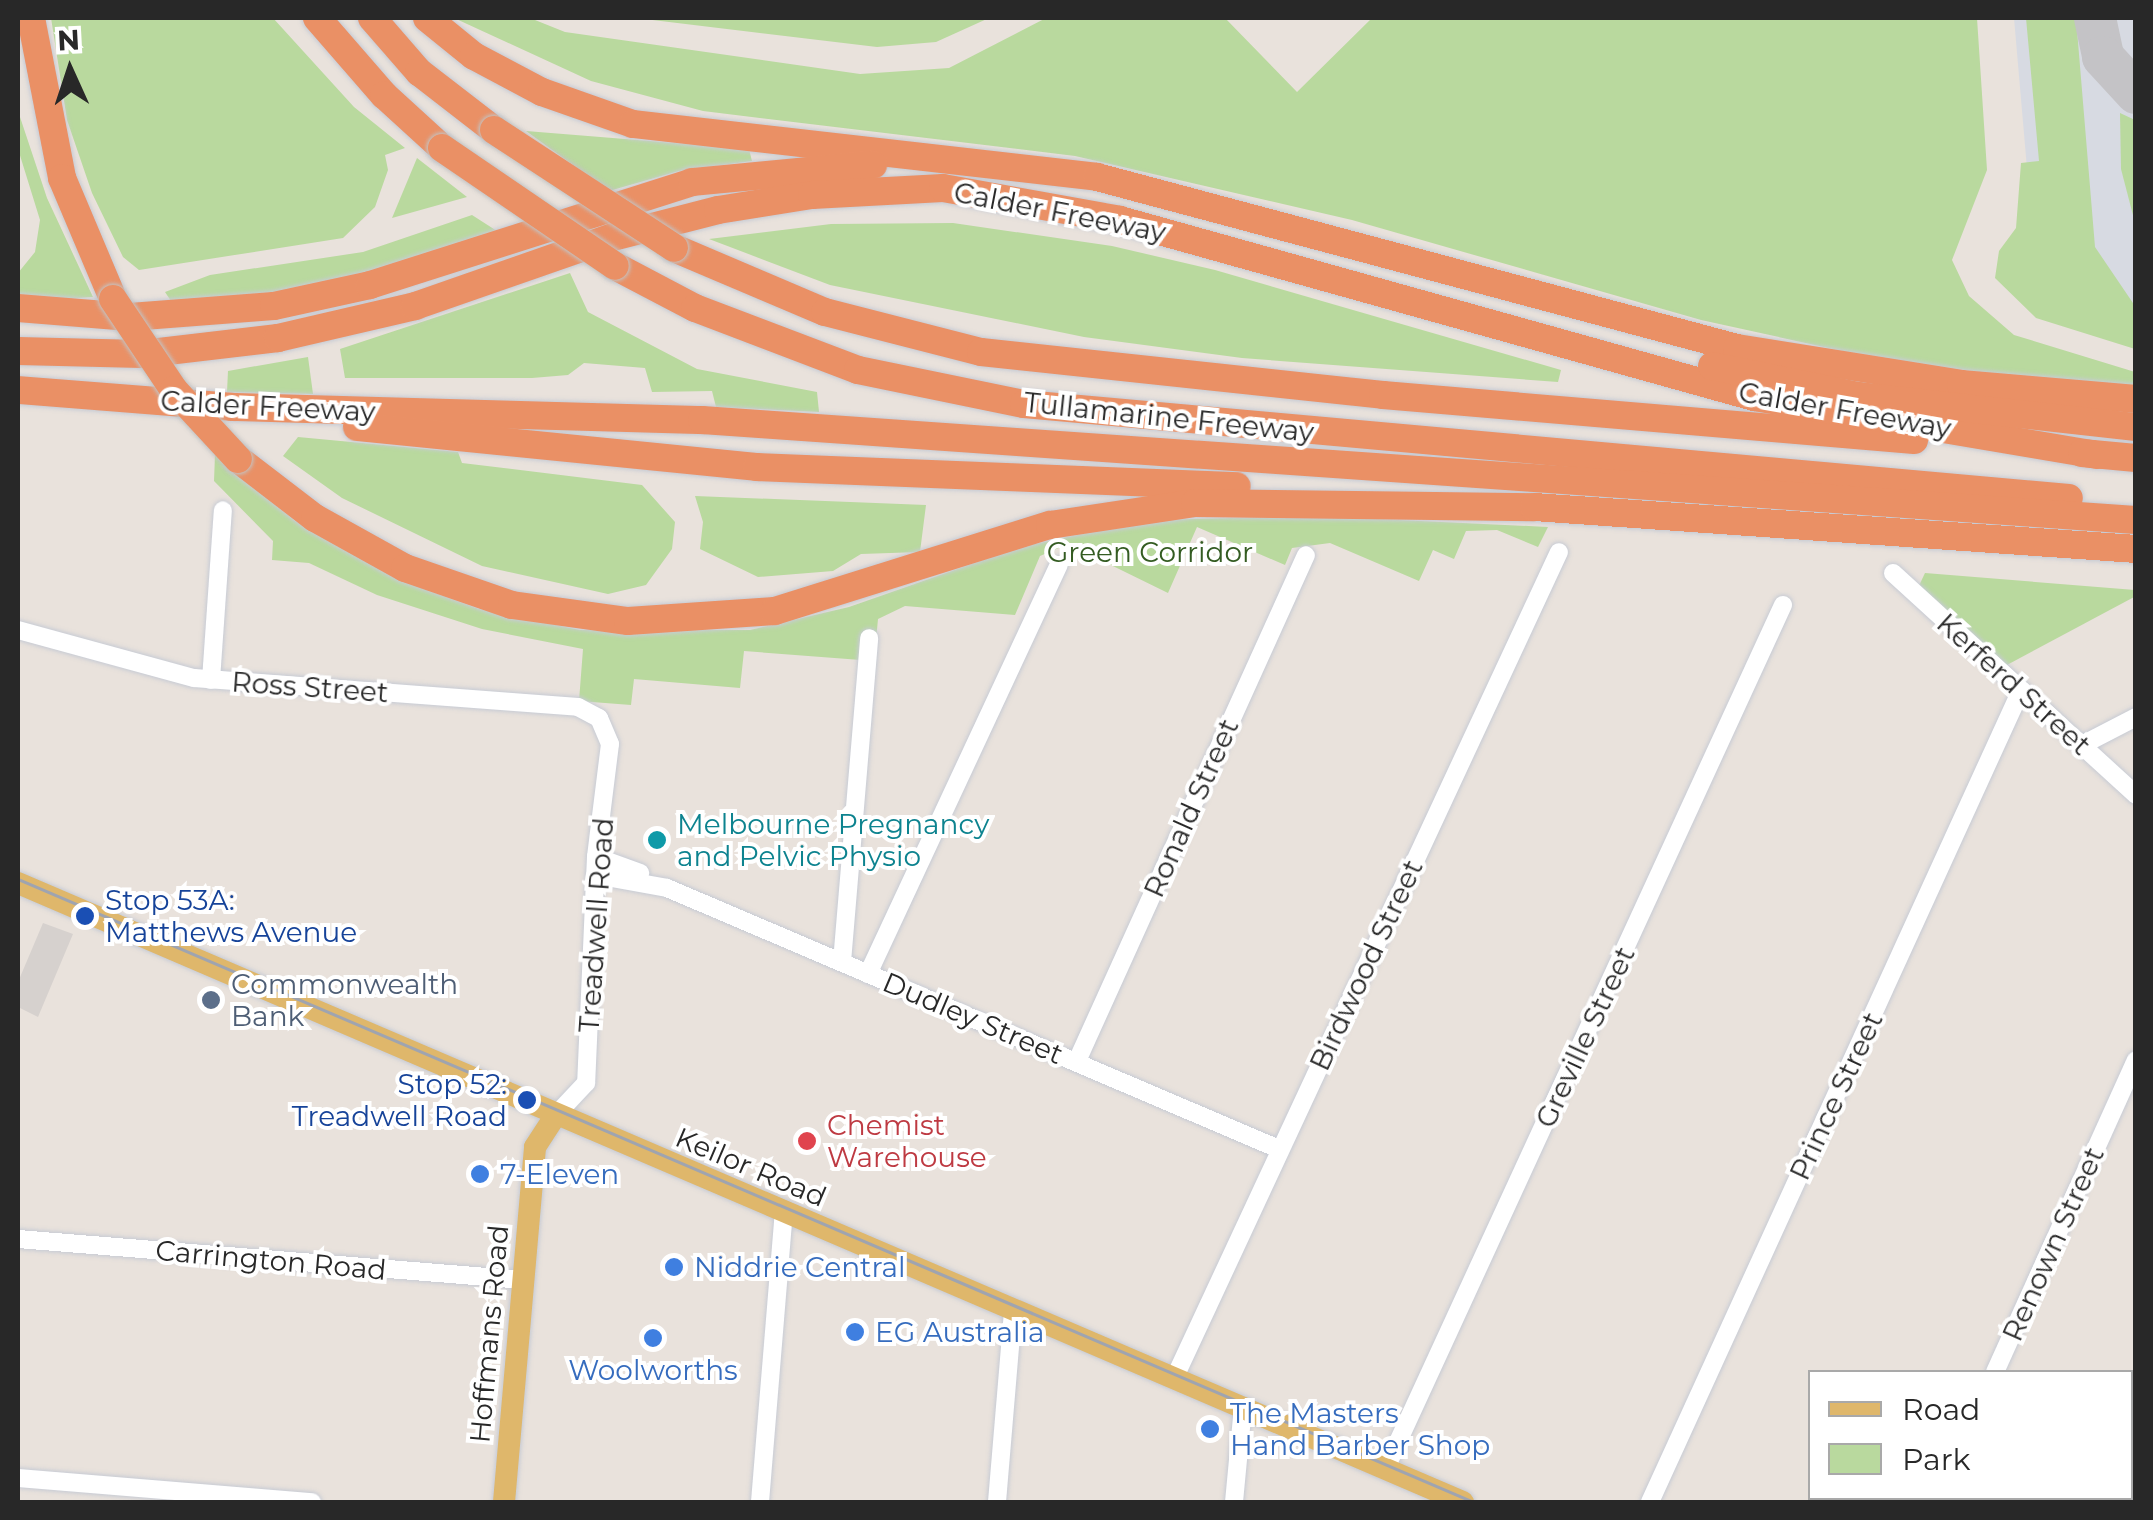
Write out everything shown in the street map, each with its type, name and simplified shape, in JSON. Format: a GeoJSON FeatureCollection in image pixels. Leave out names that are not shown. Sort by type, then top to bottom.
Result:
{"type":"FeatureCollection","features":[{"type":"Feature","properties":{"kind":"highway"},"geometry":{"type":"LineString","coordinates":[[31,18],[51,138]]}},
{"type":"Feature","properties":{"kind":"highway","name":"Tullamarine Freeway"},"geometry":{"type":"LineString","coordinates":[[317,18],[384,95],[442,148],[615,266],[695,308],[858,370],[1024,404],[2136,504]]}},
{"type":"Feature","properties":{"kind":"highway","name":"Tullamarine Freeway"},"geometry":{"type":"LineString","coordinates":[[372,18],[419,72],[494,130],[674,248],[825,312],[981,352],[1383,395],[2136,458]]}},
{"type":"Feature","properties":{"kind":"highway"},"geometry":{"type":"LineString","coordinates":[[427,18],[474,56],[542,92],[633,124],[1098,177],[1595,314],[1754,351],[1861,371],[2136,401]]}},
{"type":"Feature","properties":{"kind":"highway"},"geometry":{"type":"LineString","coordinates":[[18,52],[51,138],[72,208],[113,300],[174,390],[238,458],[315,518],[405,568],[512,605],[628,621],[718,619],[790,607],[1020,533],[1119,511],[1245,501],[1442,504]]}},
{"type":"Feature","properties":{"kind":"highway"},"geometry":{"type":"LineString","coordinates":[[18,308],[130,317],[258,308],[370,285],[709,179],[851,166],[1024,167]]}},
{"type":"Feature","properties":{"kind":"highway"},"geometry":{"type":"LineString","coordinates":[[943,188],[1066,195],[1212,224],[1750,376],[1858,396],[2136,426]]}},
{"type":"Feature","properties":{"kind":"highway","name":"Calder Freeway"},"geometry":{"type":"LineString","coordinates":[[18,351],[142,354],[278,338],[414,306],[614,238],[718,210],[812,195],[943,188],[1120,220],[1754,397],[2097,454]]}},
{"type":"Feature","properties":{"kind":"highway","name":"Calder Freeway"},"geometry":{"type":"LineString","coordinates":[[18,390],[232,407],[702,420],[2136,520]]}},
{"type":"Feature","properties":{"kind":"highway"},"geometry":{"type":"LineString","coordinates":[[232,407],[363,428],[756,467],[1186,482],[1442,504],[2136,550]]}},
{"type":"Feature","properties":{"kind":"main road","name":"Keilor Road"},"geometry":{"type":"LineString","coordinates":[[18,883],[1463,1502]]}},
{"type":"Feature","properties":{"kind":"main road","name":"Hoffmans Road"},"geometry":{"type":"LineString","coordinates":[[504,1502],[536,1147],[555,1116]]}},
{"type":"Feature","properties":{"kind":"street"},"geometry":{"type":"LineString","coordinates":[[211,680],[223,510]]}},
{"type":"Feature","properties":{"kind":"street","name":"Birdwood Street"},"geometry":{"type":"LineString","coordinates":[[1174,1379],[1559,552]]}},
{"type":"Feature","properties":{"kind":"street","name":"Ronald Street"},"geometry":{"type":"LineString","coordinates":[[1077,1062],[1306,555]]}},
{"type":"Feature","properties":{"kind":"street"},"geometry":{"type":"LineString","coordinates":[[868,974],[1059,565]]}},
{"type":"Feature","properties":{"kind":"street","name":"Kerferd Street"},"geometry":{"type":"LineString","coordinates":[[1892,574],[2136,796]]}},
{"type":"Feature","properties":{"kind":"street","name":"Greville Street"},"geometry":{"type":"LineString","coordinates":[[1386,1468],[1782,606]]}},
{"type":"Feature","properties":{"kind":"street","name":"Ross Street"},"geometry":{"type":"LineString","coordinates":[[18,630],[211,680],[578,707],[603,723]]}},
{"type":"Feature","properties":{"kind":"street"},"geometry":{"type":"LineString","coordinates":[[842,962],[869,638]]}},
{"type":"Feature","properties":{"kind":"street","name":"Prince Street"},"geometry":{"type":"LineString","coordinates":[[1650,1502],[2021,690]]}},
{"type":"Feature","properties":{"kind":"street"},"geometry":{"type":"LineString","coordinates":[[2082,745],[2136,717]]}},
{"type":"Feature","properties":{"kind":"street","name":"Treadwell Road"},"geometry":{"type":"LineString","coordinates":[[555,1116],[586,1084],[596,866],[609,758],[603,723]]}},
{"type":"Feature","properties":{"kind":"street","name":"Dudley Street"},"geometry":{"type":"LineString","coordinates":[[596,866],[666,888],[1280,1150]]}},
{"type":"Feature","properties":{"kind":"street","name":"Renown Street"},"geometry":{"type":"LineString","coordinates":[[1996,1370],[2136,1060]]}},
{"type":"Feature","properties":{"kind":"street"},"geometry":{"type":"LineString","coordinates":[[760,1502],[784,1213]]}},
{"type":"Feature","properties":{"kind":"street","name":"Carrington Road"},"geometry":{"type":"LineString","coordinates":[[18,1239],[524,1280]]}},
{"type":"Feature","properties":{"kind":"street"},"geometry":{"type":"LineString","coordinates":[[997,1502],[1013,1310]]}},
{"type":"Feature","properties":{"kind":"street"},"geometry":{"type":"LineString","coordinates":[[1234,1502],[1243,1408]]}},
{"type":"Feature","properties":{"kind":"street"},"geometry":{"type":"LineString","coordinates":[[18,1478],[312,1502]]}},
{"type":"Feature","properties":{"kind":"shaded area"},"geometry":{"type":"Polygon","coordinates":[[[2014,18],[2135,18],[2135,338],[2039,307],[2014,18]]]}},
{"type":"Feature","properties":{"kind":"shaded area"},"geometry":{"type":"Polygon","coordinates":[[[43,923],[73,934],[38,1017],[18,1007],[18,982],[43,923]]]}},
{"type":"Feature","properties":{"kind":"green space"},"geometry":{"type":"Polygon","coordinates":[[[51,18],[273,18],[354,107],[405,148],[385,155],[388,170],[375,207],[343,238],[139,270],[123,257],[92,193],[67,120],[51,18]]]}},
{"type":"Feature","properties":{"kind":"green space"},"geometry":{"type":"Polygon","coordinates":[[[454,18],[530,18],[565,32],[860,74],[949,68],[1046,18],[1225,18],[1297,92],[1372,18],[1977,18],[1987,170],[1952,260],[1969,296],[2014,335],[2135,372],[2135,394],[1865,356],[1701,320],[1352,220],[1075,156],[703,111],[591,81],[454,18]]]}},
{"type":"Feature","properties":{"kind":"green space"},"geometry":{"type":"Polygon","coordinates":[[[636,18],[989,18],[936,42],[877,47],[636,18]]]}},
{"type":"Feature","properties":{"kind":"green space"},"geometry":{"type":"Polygon","coordinates":[[[2026,18],[2076,18],[2095,247],[2135,306],[2135,349],[2036,318],[1995,278],[1999,251],[2016,228],[2021,163],[2039,161],[2026,18]]]}},
{"type":"Feature","properties":{"kind":"green space"},"geometry":{"type":"Polygon","coordinates":[[[18,111],[47,198],[93,297],[18,302],[18,273],[35,252],[40,220],[18,149],[18,111]]]}},
{"type":"Feature","properties":{"kind":"green space"},"geometry":{"type":"Polygon","coordinates":[[[2120,113],[2135,120],[2135,223],[2121,169],[2120,113]]]}},
{"type":"Feature","properties":{"kind":"green space"},"geometry":{"type":"Polygon","coordinates":[[[526,131],[749,149],[752,161],[679,171],[609,191],[526,131]]]}},
{"type":"Feature","properties":{"kind":"green space"},"geometry":{"type":"Polygon","coordinates":[[[417,158],[467,197],[392,218],[417,158]]]}},
{"type":"Feature","properties":{"kind":"green space"},"geometry":{"type":"Polygon","coordinates":[[[472,215],[500,233],[366,281],[177,310],[165,292],[210,275],[363,252],[472,215]]]}},
{"type":"Feature","properties":{"kind":"green space"},"geometry":{"type":"Polygon","coordinates":[[[953,223],[1112,246],[1215,270],[1561,370],[1558,382],[1242,358],[1084,337],[830,285],[709,239],[831,224],[953,223]]]}},
{"type":"Feature","properties":{"kind":"green space"},"geometry":{"type":"Polygon","coordinates":[[[570,273],[588,312],[697,369],[817,392],[819,412],[716,407],[712,391],[652,392],[645,368],[584,363],[568,375],[532,378],[345,378],[340,349],[570,273]]]}},
{"type":"Feature","properties":{"kind":"green space"},"geometry":{"type":"Polygon","coordinates":[[[308,357],[313,394],[227,392],[228,371],[308,357]]]}},
{"type":"Feature","properties":{"kind":"green space"},"geometry":{"type":"Polygon","coordinates":[[[298,437],[458,452],[462,463],[642,485],[675,522],[672,549],[646,585],[608,594],[482,566],[342,498],[283,456],[298,437]]]}},
{"type":"Feature","properties":{"kind":"green space","name":"Green Corridor"},"geometry":{"type":"Polygon","coordinates":[[[215,455],[295,521],[399,580],[479,609],[580,630],[750,630],[849,607],[1020,547],[1149,520],[1315,516],[1548,527],[1538,547],[1497,530],[1466,531],[1454,559],[1433,550],[1419,581],[1330,543],[1292,548],[1285,565],[1197,527],[1168,593],[1068,544],[1040,556],[1015,615],[905,606],[878,619],[874,661],[744,651],[740,688],[634,679],[631,705],[579,701],[583,649],[482,629],[377,595],[309,563],[272,560],[273,541],[214,481],[215,455]]]}},
{"type":"Feature","properties":{"kind":"green space"},"geometry":{"type":"Polygon","coordinates":[[[695,496],[926,505],[920,552],[861,554],[833,571],[758,577],[700,549],[703,522],[695,496]]]}},
{"type":"Feature","properties":{"kind":"green space"},"geometry":{"type":"Polygon","coordinates":[[[1925,573],[2135,590],[2136,596],[2005,666],[1917,590],[1925,573]]]}},
{"type":"Feature","properties":{"kind":"taxiway"},"geometry":{"type":"LineString","coordinates":[[2095,18],[2103,57],[2136,93]]}},
{"type":"Feature","properties":{"kind":"tram line"},"geometry":{"type":"LineString","coordinates":[[18,879],[1474,1502]]}},
{"type":"Feature","properties":{"kind":"place","name":"Melbourne Pregnancy and Pelvic Physio"},"geometry":{"type":"Point","coordinates":[657,840]}},
{"type":"Feature","properties":{"kind":"place","name":"Stop 53A: Matthews Avenue"},"geometry":{"type":"Point","coordinates":[85,916]}},
{"type":"Feature","properties":{"kind":"place","name":"Commonwealth Bank"},"geometry":{"type":"Point","coordinates":[211,1000]}},
{"type":"Feature","properties":{"kind":"place","name":"Stop 52: Treadwell Road"},"geometry":{"type":"Point","coordinates":[527,1100]}},
{"type":"Feature","properties":{"kind":"place","name":"Chemist Warehouse"},"geometry":{"type":"Point","coordinates":[807,1141]}},
{"type":"Feature","properties":{"kind":"place","name":"7-Eleven"},"geometry":{"type":"Point","coordinates":[480,1174]}},
{"type":"Feature","properties":{"kind":"place","name":"Niddrie Central"},"geometry":{"type":"Point","coordinates":[674,1267]}},
{"type":"Feature","properties":{"kind":"place","name":"EG Australia"},"geometry":{"type":"Point","coordinates":[855,1332]}},
{"type":"Feature","properties":{"kind":"place","name":"Woolworths"},"geometry":{"type":"Point","coordinates":[653,1338]}},
{"type":"Feature","properties":{"kind":"place","name":"The Masters Hand Barber Shop"},"geometry":{"type":"Point","coordinates":[1210,1429]}}]}
